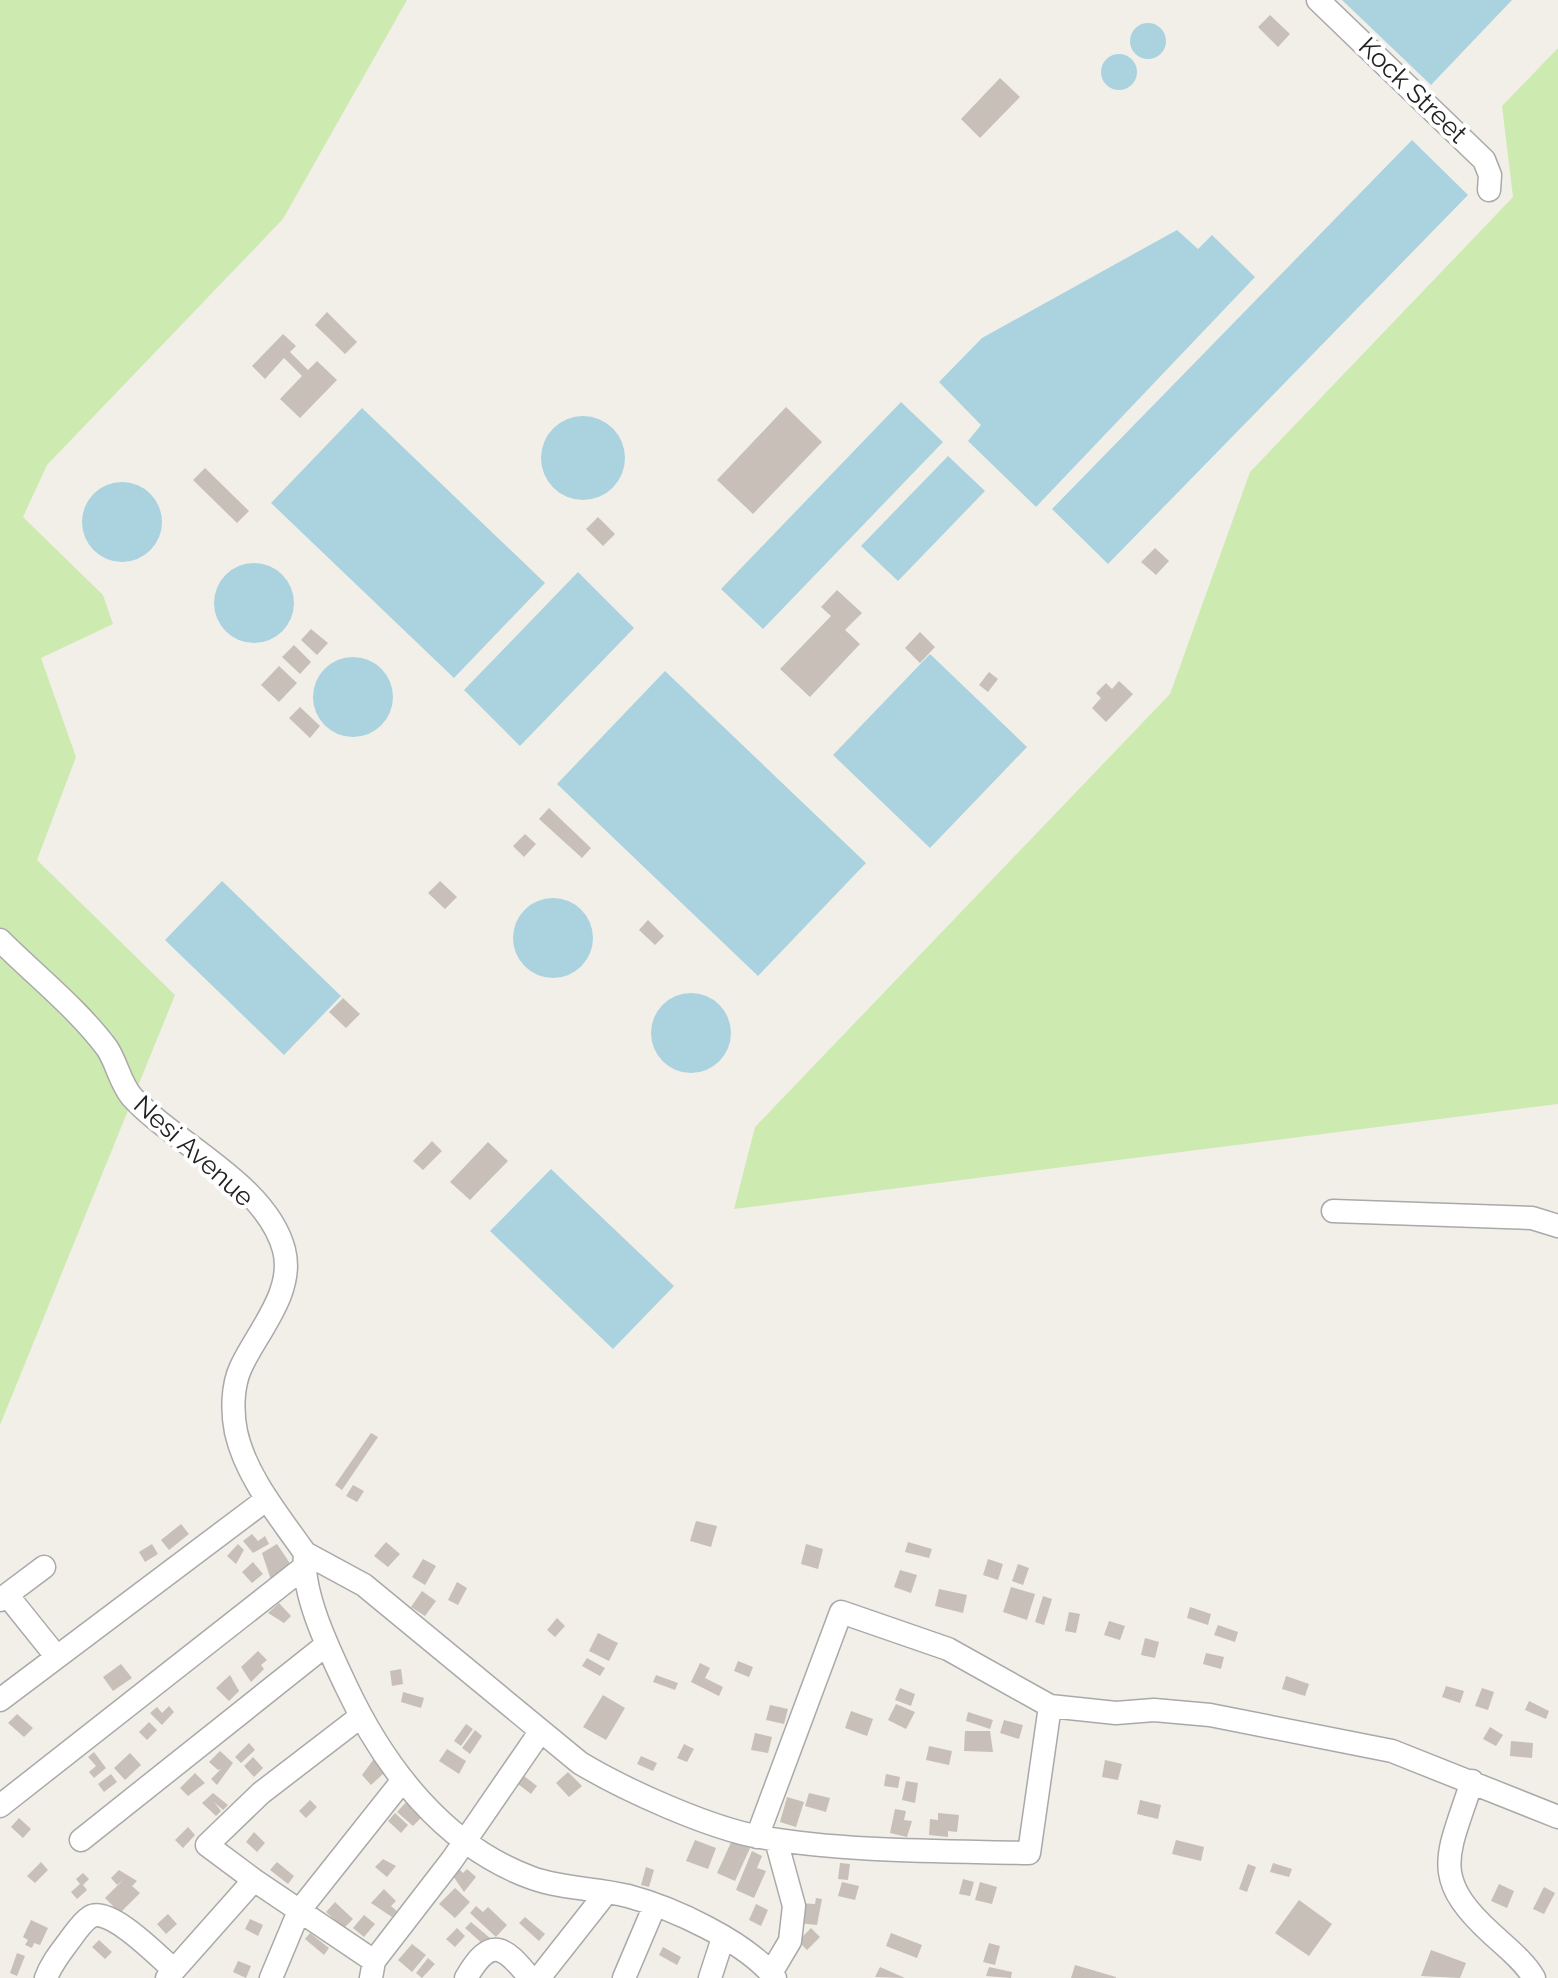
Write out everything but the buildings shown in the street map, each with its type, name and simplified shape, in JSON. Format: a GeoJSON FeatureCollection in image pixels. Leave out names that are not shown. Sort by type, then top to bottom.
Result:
{"type":"FeatureCollection","features":[{"type":"Feature","properties":{"kind":"street","name":"Kock Street"},"geometry":{"type":"LineString","coordinates":[[1318,0],[1484,160],[1490,175],[1489,190]]}},
{"type":"Feature","properties":{"kind":"street","name":"Nesi Avenue"},"geometry":{"type":"LineString","coordinates":[[0,940],[107,1049],[130,1094],[168,1131],[216,1163],[242,1189],[269,1221],[285,1251],[278,1299],[269,1321],[239,1369],[233,1404],[244,1457],[304,1561],[326,1645],[360,1717],[403,1780],[442,1823],[531,1878],[655,1905],[747,1952],[773,1975]]}},
{"type":"Feature","properties":{"kind":"street"},"geometry":{"type":"LineString","coordinates":[[1333,1211],[1532,1218],[1558,1226]]}},
{"type":"Feature","properties":{"kind":"street"},"geometry":{"type":"LineString","coordinates":[[0,1700],[267,1499]]}},
{"type":"Feature","properties":{"kind":"street"},"geometry":{"type":"LineString","coordinates":[[0,1806],[304,1561],[364,1585],[540,1732],[617,1785],[766,1838],[927,1851],[1029,1853],[1050,1706]]}},
{"type":"Feature","properties":{"kind":"street"},"geometry":{"type":"LineString","coordinates":[[44,1567],[3,1598],[56,1656]]}},
{"type":"Feature","properties":{"kind":"street"},"geometry":{"type":"LineString","coordinates":[[773,1975],[790,1941],[794,1906],[766,1838],[841,1612],[948,1649],[1050,1706],[1116,1713],[1154,1710],[1210,1715],[1392,1751],[1558,1817]]}},
{"type":"Feature","properties":{"kind":"street"},"geometry":{"type":"LineString","coordinates":[[81,1840],[326,1645]]}},
{"type":"Feature","properties":{"kind":"street"},"geometry":{"type":"LineString","coordinates":[[360,1717],[261,1793],[207,1845],[299,1911],[372,1969],[540,1732]]}},
{"type":"Feature","properties":{"kind":"street"},"geometry":{"type":"LineString","coordinates":[[271,1978],[299,1911],[403,1780]]}},
{"type":"Feature","properties":{"kind":"street"},"geometry":{"type":"LineString","coordinates":[[1472,1781],[1447,1867],[1450,1884],[1463,1908],[1534,1978]]}},
{"type":"Feature","properties":{"kind":"street"},"geometry":{"type":"LineString","coordinates":[[46,1978],[50,1966],[78,1929],[91,1916],[98,1914],[118,1922],[170,1973],[254,1880]]}},
{"type":"Feature","properties":{"kind":"street"},"geometry":{"type":"LineString","coordinates":[[539,1978],[606,1893]]}},
{"type":"Feature","properties":{"kind":"street"},"geometry":{"type":"LineString","coordinates":[[624,1978],[655,1905]]}},
{"type":"Feature","properties":{"kind":"street"},"geometry":{"type":"LineString","coordinates":[[710,1978],[723,1938]]}},
{"type":"Feature","properties":{"kind":"street"},"geometry":{"type":"LineString","coordinates":[[466,1978],[481,1958],[500,1949],[508,1952],[530,1978]]}},
{"type":"Feature","properties":{"kind":"green space"},"geometry":{"type":"Polygon","coordinates":[[[0,0],[407,0],[283,219],[47,465],[23,517],[103,595],[113,624],[41,658],[76,757],[37,860],[175,995],[0,1425],[0,0]]]}},
{"type":"Feature","properties":{"kind":"green space"},"geometry":{"type":"Polygon","coordinates":[[[1558,48],[1558,1104],[734,1209],[755,1127],[1170,694],[1250,472],[1513,197],[1502,106],[1558,48]]]}},
{"type":"Feature","properties":{"kind":"water"},"geometry":{"type":"Polygon","coordinates":[[[1342,0],[1512,0],[1431,85],[1342,0]]]}},
{"type":"Feature","properties":{"kind":"water"},"geometry":{"type":"Polygon","coordinates":[[[1148,23],[1161,28],[1166,41],[1161,54],[1148,59],[1135,54],[1130,41],[1135,28],[1148,23]]]}},
{"type":"Feature","properties":{"kind":"water"},"geometry":{"type":"Polygon","coordinates":[[[1119,54],[1132,59],[1137,72],[1132,85],[1119,90],[1106,85],[1101,72],[1106,59],[1119,54]]]}},
{"type":"Feature","properties":{"kind":"water"},"geometry":{"type":"Polygon","coordinates":[[[1412,140],[1468,195],[1108,564],[1052,509],[1412,140]]]}},
{"type":"Feature","properties":{"kind":"water"},"geometry":{"type":"Polygon","coordinates":[[[1177,230],[1198,249],[1212,235],[1255,277],[1036,507],[968,441],[981,425],[939,382],[982,338],[1177,230]]]}},
{"type":"Feature","properties":{"kind":"water"},"geometry":{"type":"Polygon","coordinates":[[[901,402],[943,442],[763,629],[721,589],[901,402]]]}},
{"type":"Feature","properties":{"kind":"water"},"geometry":{"type":"Polygon","coordinates":[[[362,408],[545,583],[454,678],[271,503],[362,408]]]}},
{"type":"Feature","properties":{"kind":"water"},"geometry":{"type":"Polygon","coordinates":[[[583,416],[599,419],[613,428],[622,442],[625,458],[622,474],[613,488],[599,497],[583,500],[567,497],[553,488],[544,474],[541,458],[544,442],[553,428],[567,419],[583,416]]]}},
{"type":"Feature","properties":{"kind":"water"},"geometry":{"type":"Polygon","coordinates":[[[948,456],[985,491],[898,581],[861,546],[948,456]]]}},
{"type":"Feature","properties":{"kind":"water"},"geometry":{"type":"Polygon","coordinates":[[[114,482],[130,482],[151,493],[162,514],[162,530],[151,551],[130,562],[114,562],[100,556],[88,544],[82,530],[82,514],[88,500],[100,488],[114,482]]]}},
{"type":"Feature","properties":{"kind":"water"},"geometry":{"type":"Polygon","coordinates":[[[246,563],[262,563],[283,574],[294,595],[294,611],[283,632],[262,643],[246,643],[232,637],[220,625],[214,611],[214,595],[220,581],[232,569],[246,563]]]}},
{"type":"Feature","properties":{"kind":"water"},"geometry":{"type":"Polygon","coordinates":[[[578,572],[634,628],[520,746],[464,690],[578,572]]]}},
{"type":"Feature","properties":{"kind":"water"},"geometry":{"type":"Polygon","coordinates":[[[930,654],[1027,747],[930,848],[833,755],[930,654]]]}},
{"type":"Feature","properties":{"kind":"water"},"geometry":{"type":"Polygon","coordinates":[[[345,657],[361,657],[382,668],[393,689],[393,705],[382,726],[361,737],[345,737],[331,731],[319,719],[313,705],[313,689],[319,675],[331,663],[345,657]]]}},
{"type":"Feature","properties":{"kind":"water"},"geometry":{"type":"Polygon","coordinates":[[[665,671],[866,863],[758,976],[557,784],[665,671]]]}},
{"type":"Feature","properties":{"kind":"water"},"geometry":{"type":"Polygon","coordinates":[[[222,881],[341,996],[284,1055],[165,940],[222,881]]]}},
{"type":"Feature","properties":{"kind":"water"},"geometry":{"type":"Polygon","coordinates":[[[545,898],[561,898],[582,909],[593,930],[593,946],[582,967],[561,978],[545,978],[531,972],[519,960],[513,946],[513,930],[519,916],[531,904],[545,898]]]}},
{"type":"Feature","properties":{"kind":"water"},"geometry":{"type":"Polygon","coordinates":[[[683,993],[699,993],[720,1004],[731,1025],[731,1041],[720,1062],[699,1073],[683,1073],[669,1067],[657,1055],[651,1041],[651,1025],[657,1011],[669,999],[683,993]]]}},
{"type":"Feature","properties":{"kind":"water"},"geometry":{"type":"Polygon","coordinates":[[[551,1169],[674,1286],[613,1349],[490,1231],[551,1169]]]}}]}
